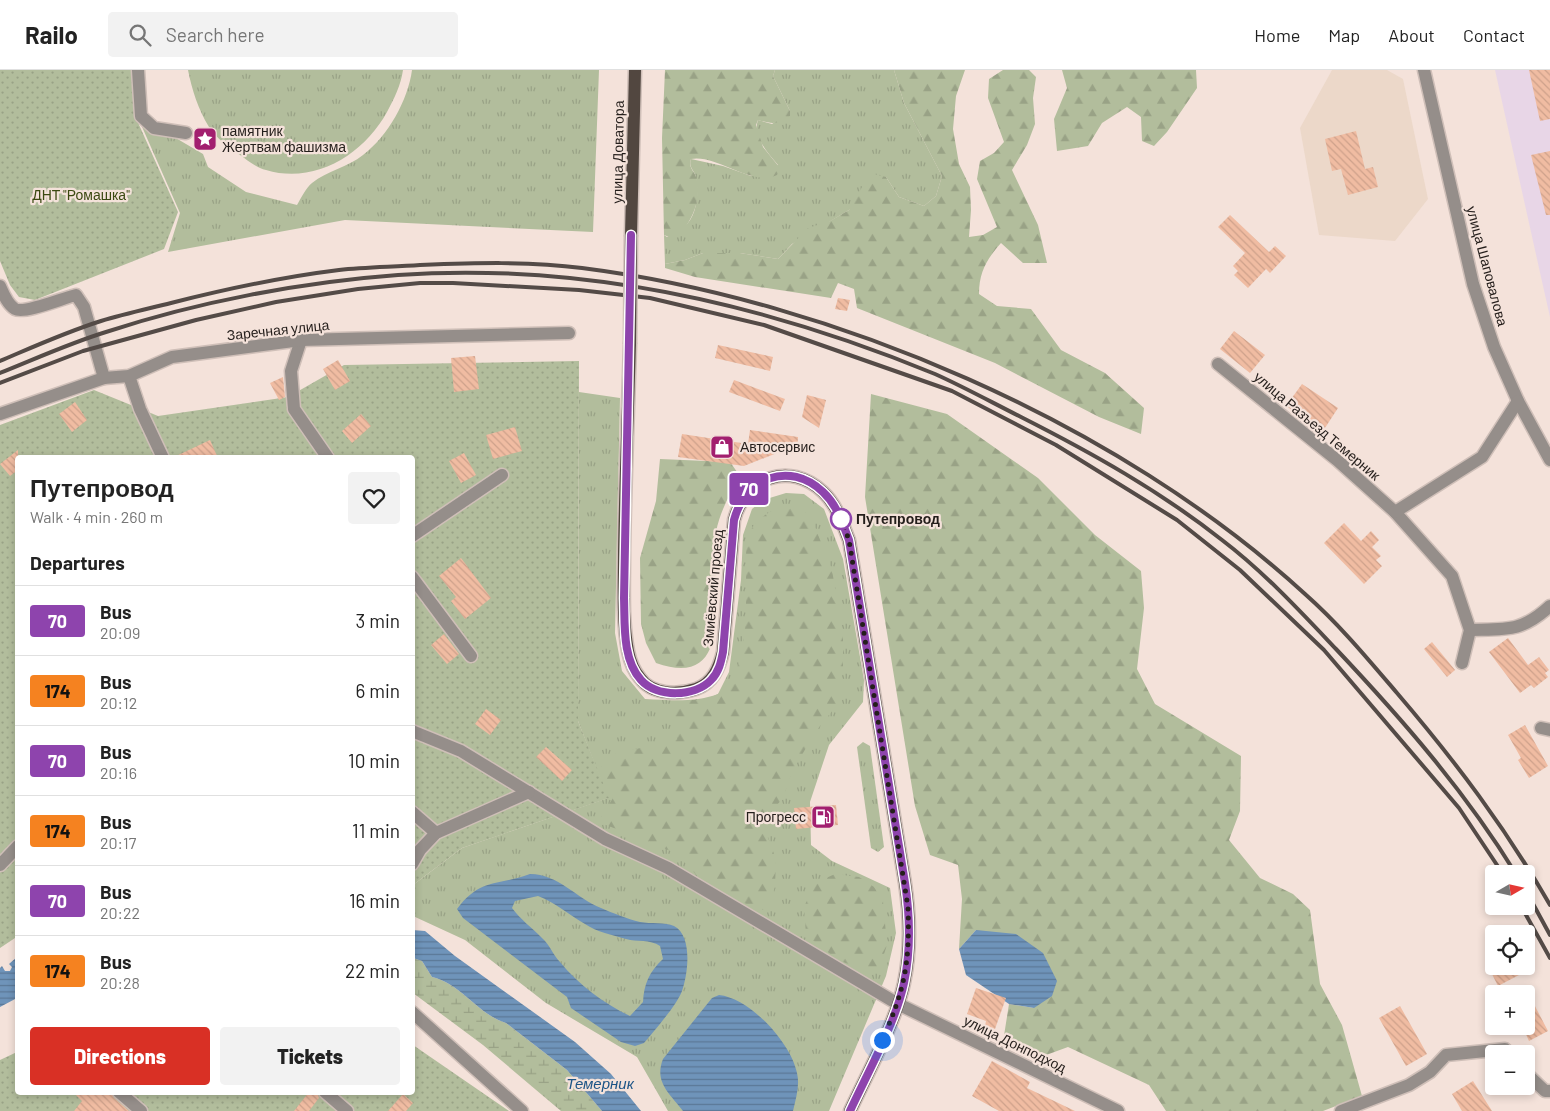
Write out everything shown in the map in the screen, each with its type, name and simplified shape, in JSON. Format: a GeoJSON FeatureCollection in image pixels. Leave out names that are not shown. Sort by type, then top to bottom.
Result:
{"type":"FeatureCollection","features":[{"type":"Feature","properties":{"kind":"main road","name":"улица Доватора"},"geometry":{"type":"LineString","coordinates":[[631,235],[635,70]]}},
{"type":"Feature","properties":{"kind":"main road","name":"Змиёвский проезд"},"geometry":{"type":"LineString","coordinates":[[631,235],[630,344],[624,533],[625,626],[628,651],[633,667],[641,680],[651,688],[663,692],[688,692],[701,688],[711,680],[719,669],[723,652],[734,520],[738,505],[745,493],[764,480],[790,476],[801,478],[813,484],[824,492],[837,509],[849,540],[908,907],[907,959],[898,1004],[850,1111]]}},
{"type":"Feature","properties":{"kind":"street"},"geometry":{"type":"LineString","coordinates":[[138,70],[141,116],[154,128],[186,133]]}},
{"type":"Feature","properties":{"kind":"street","name":"улица Шаповалова"},"geometry":{"type":"LineString","coordinates":[[1424,70],[1474,284],[1494,347],[1518,400],[1550,460]]}},
{"type":"Feature","properties":{"kind":"street"},"geometry":{"type":"LineString","coordinates":[[0,286],[4,296],[15,309],[25,310],[76,295],[84,307],[104,378]]}},
{"type":"Feature","properties":{"kind":"street","name":"Заречная улица"},"geometry":{"type":"LineString","coordinates":[[0,414],[104,378],[129,376],[172,356],[302,340],[569,333]]}},
{"type":"Feature","properties":{"kind":"street"},"geometry":{"type":"LineString","coordinates":[[302,340],[290,371],[294,409],[326,455]]}},
{"type":"Feature","properties":{"kind":"street","name":"улица Разъезд Темерник"},"geometry":{"type":"LineString","coordinates":[[1218,364],[1337,460],[1395,512],[1452,576],[1470,630]]}},
{"type":"Feature","properties":{"kind":"street"},"geometry":{"type":"LineString","coordinates":[[129,376],[140,408],[162,455]]}},
{"type":"Feature","properties":{"kind":"street"},"geometry":{"type":"LineString","coordinates":[[1395,512],[1482,457],[1518,400]]}},
{"type":"Feature","properties":{"kind":"street"},"geometry":{"type":"LineString","coordinates":[[415,534],[502,475]]}},
{"type":"Feature","properties":{"kind":"street"},"geometry":{"type":"LineString","coordinates":[[415,580],[471,656]]}},
{"type":"Feature","properties":{"kind":"street"},"geometry":{"type":"LineString","coordinates":[[1462,663],[1470,630],[1508,629],[1534,621],[1550,606]]}},
{"type":"Feature","properties":{"kind":"street","name":"улица Донподход"},"geometry":{"type":"LineString","coordinates":[[415,732],[461,751],[605,839],[668,868],[898,1004],[1118,1111]]}},
{"type":"Feature","properties":{"kind":"street"},"geometry":{"type":"LineString","coordinates":[[415,859],[420,850],[436,833],[529,792]]}},
{"type":"Feature","properties":{"kind":"street"},"geometry":{"type":"LineString","coordinates":[[415,815],[436,833]]}},
{"type":"Feature","properties":{"kind":"street"},"geometry":{"type":"LineString","coordinates":[[0,865],[15,849]]}},
{"type":"Feature","properties":{"kind":"street"},"geometry":{"type":"LineString","coordinates":[[415,1015],[522,1111]]}},
{"type":"Feature","properties":{"kind":"street"},"geometry":{"type":"LineString","coordinates":[[1341,1111],[1409,1085],[1430,1072],[1446,1055],[1485,1051]]}},
{"type":"Feature","properties":{"kind":"street"},"geometry":{"type":"LineString","coordinates":[[1535,1082],[1545,1091],[1550,1091]]}},
{"type":"Feature","properties":{"kind":"street"},"geometry":{"type":"LineString","coordinates":[[122,1095],[141,1111]]}},
{"type":"Feature","properties":{"kind":"street"},"geometry":{"type":"LineString","coordinates":[[329,1095],[347,1111]]}},
{"type":"Feature","properties":{"kind":"shaded area"},"geometry":{"type":"Polygon","coordinates":[[[1332,70],[1387,70],[1403,79],[1428,199],[1395,241],[1319,235],[1300,128],[1332,70]]]}},
{"type":"Feature","properties":{"kind":"shaded area"},"geometry":{"type":"Polygon","coordinates":[[[1495,70],[1550,70],[1550,317],[1539,268],[1495,70]]]}},
{"type":"Feature","properties":{"kind":"green space","name":"ДНТ \"Ромашка\""},"geometry":{"type":"Polygon","coordinates":[[[0,70],[135,70],[136,118],[178,212],[164,249],[35,300],[19,297],[10,285],[0,261],[0,70]]]}},
{"type":"Feature","properties":{"kind":"green space"},"geometry":{"type":"Polygon","coordinates":[[[188,70],[403,70],[395,97],[387,112],[377,127],[352,153],[320,169],[284,174],[256,166],[227,146],[215,135],[205,120],[199,106],[188,70]]]}},
{"type":"Feature","properties":{"kind":"green space"},"geometry":{"type":"Polygon","coordinates":[[[412,70],[599,70],[593,232],[345,220],[168,252],[180,213],[139,120],[169,134],[203,154],[208,167],[246,192],[297,205],[312,183],[357,159],[381,138],[401,105],[412,70]]]}},
{"type":"Feature","properties":{"kind":"green space"},"geometry":{"type":"Polygon","coordinates":[[[665,70],[775,70],[773,76],[790,111],[790,116],[781,121],[771,123],[758,120],[756,125],[763,147],[780,168],[777,175],[767,178],[756,177],[712,161],[691,159],[691,167],[698,185],[694,212],[685,227],[672,238],[664,235],[662,138],[665,70]]]}},
{"type":"Feature","properties":{"kind":"green space"},"geometry":{"type":"Polygon","coordinates":[[[775,70],[894,70],[904,103],[942,176],[936,196],[924,206],[899,197],[886,177],[849,210],[792,244],[778,259],[740,253],[703,253],[685,260],[665,264],[664,235],[667,237],[684,227],[692,217],[696,204],[697,184],[690,165],[691,159],[723,166],[751,176],[778,165],[762,144],[757,132],[758,120],[772,124],[790,111],[773,76],[775,70]]]}},
{"type":"Feature","properties":{"kind":"green space"},"geometry":{"type":"Polygon","coordinates":[[[894,70],[965,70],[956,96],[953,129],[959,164],[970,187],[969,237],[983,235],[997,227],[977,179],[980,161],[994,153],[1004,142],[988,98],[989,79],[1003,70],[1029,70],[1036,77],[1033,98],[1035,124],[1027,145],[1012,170],[1038,225],[1047,263],[1023,263],[1001,243],[982,272],[979,294],[997,306],[1031,309],[1061,350],[1105,373],[1144,408],[1141,434],[1099,417],[995,363],[857,308],[854,289],[838,283],[831,298],[695,277],[665,268],[665,264],[685,260],[703,253],[740,253],[778,259],[808,228],[830,221],[849,210],[870,173],[886,177],[899,197],[924,206],[936,196],[942,176],[904,103],[894,70]]]}},
{"type":"Feature","properties":{"kind":"green space"},"geometry":{"type":"Polygon","coordinates":[[[1062,70],[1196,70],[1197,88],[1167,132],[1154,146],[1142,141],[1141,117],[1127,107],[1102,123],[1088,146],[1057,151],[1054,119],[1067,88],[1062,70]]]}},
{"type":"Feature","properties":{"kind":"green space"},"geometry":{"type":"Polygon","coordinates":[[[579,361],[578,721],[609,798],[462,848],[415,883],[415,455],[15,455],[15,938],[0,948],[0,425],[94,390],[158,416],[288,397],[344,365],[579,361]]]}},
{"type":"Feature","properties":{"kind":"green space"},"geometry":{"type":"Polygon","coordinates":[[[579,392],[620,398],[615,633],[622,671],[645,699],[691,700],[718,694],[729,672],[741,580],[743,535],[752,509],[763,500],[786,493],[804,494],[824,509],[843,559],[864,680],[863,702],[829,745],[810,802],[811,845],[832,861],[890,888],[896,933],[886,976],[829,1111],[668,1111],[637,1057],[546,1003],[465,940],[415,917],[415,883],[462,848],[608,798],[578,721],[579,392]]]}},
{"type":"Feature","properties":{"kind":"green space"},"geometry":{"type":"Polygon","coordinates":[[[871,394],[947,414],[1038,478],[1095,535],[1141,571],[1144,608],[1137,669],[1155,704],[1241,756],[1240,811],[1229,840],[1260,878],[1293,894],[1310,910],[1320,984],[1342,1025],[1362,1096],[1323,1111],[1166,1111],[1149,1085],[1068,1047],[1038,1058],[1003,1042],[1009,1004],[1034,1008],[976,930],[959,949],[962,899],[958,865],[930,855],[915,806],[865,497],[871,394]]]}},
{"type":"Feature","properties":{"kind":"green space"},"geometry":{"type":"Polygon","coordinates":[[[660,459],[730,462],[740,476],[723,510],[716,532],[716,625],[711,647],[701,662],[683,668],[656,663],[646,643],[641,624],[640,558],[656,501],[660,459]]]}},
{"type":"Feature","properties":{"kind":"green space"},"geometry":{"type":"Polygon","coordinates":[[[778,507],[799,507],[811,517],[832,570],[843,636],[843,671],[837,705],[816,731],[793,770],[783,798],[765,819],[765,830],[776,859],[775,886],[771,902],[764,910],[738,901],[699,878],[677,854],[598,822],[613,798],[598,771],[611,755],[678,739],[671,713],[682,701],[712,697],[727,686],[735,673],[744,638],[746,553],[749,535],[756,522],[778,507]]]}},
{"type":"Feature","properties":{"kind":"green space"},"geometry":{"type":"Polygon","coordinates":[[[863,742],[870,746],[884,847],[878,852],[871,848],[857,747],[863,742]]]}},
{"type":"Feature","properties":{"kind":"green space"},"geometry":{"type":"Polygon","coordinates":[[[835,874],[859,877],[874,887],[883,901],[887,945],[880,966],[869,972],[838,960],[806,935],[804,907],[815,883],[835,874]]]}},
{"type":"Feature","properties":{"kind":"green space"},"geometry":{"type":"Polygon","coordinates":[[[415,959],[422,961],[432,977],[452,986],[486,1013],[506,1023],[567,1070],[602,1111],[561,1111],[483,1045],[415,994],[415,959]]]}},
{"type":"Feature","properties":{"kind":"green space"},"geometry":{"type":"Polygon","coordinates":[[[415,1046],[509,1111],[0,1111],[0,1060],[15,1053],[15,1095],[415,1095],[415,1046]]]}},
{"type":"Feature","properties":{"kind":"water"},"geometry":{"type":"Polygon","coordinates":[[[530,874],[540,875],[558,882],[592,904],[625,918],[640,922],[670,925],[680,931],[684,938],[687,956],[686,975],[682,991],[670,1010],[644,1043],[635,1046],[621,1042],[571,1008],[567,997],[463,918],[457,909],[466,899],[482,887],[530,874]],[[538,896],[515,901],[512,908],[545,941],[558,959],[583,986],[630,1016],[643,1002],[648,979],[663,959],[660,946],[652,942],[626,939],[594,929],[538,896]]]}},
{"type":"Feature","properties":{"kind":"water","name":"Темерник"},"geometry":{"type":"Polygon","coordinates":[[[415,930],[425,931],[455,956],[575,1042],[611,1074],[641,1111],[602,1111],[567,1070],[506,1023],[486,1013],[461,992],[443,981],[432,977],[422,961],[415,959],[415,930]]]}},
{"type":"Feature","properties":{"kind":"water"},"geometry":{"type":"Polygon","coordinates":[[[976,930],[1016,934],[1043,953],[1057,981],[1052,996],[1034,1008],[1009,1004],[966,975],[959,949],[976,930]]]}},
{"type":"Feature","properties":{"kind":"water"},"geometry":{"type":"Polygon","coordinates":[[[15,959],[15,999],[0,1007],[0,968],[2,966],[5,971],[10,971],[12,967],[9,964],[15,959]]]}},
{"type":"Feature","properties":{"kind":"water"},"geometry":{"type":"Polygon","coordinates":[[[719,995],[731,998],[756,1013],[778,1036],[787,1049],[798,1078],[793,1111],[683,1111],[664,1087],[660,1074],[663,1059],[712,998],[719,995]]]}},
{"type":"Feature","properties":{"kind":"building"},"geometry":{"type":"Polygon","coordinates":[[[1529,70],[1550,70],[1550,119],[1540,121],[1529,70]]]}},
{"type":"Feature","properties":{"kind":"building"},"geometry":{"type":"Polygon","coordinates":[[[1356,131],[1365,169],[1373,167],[1378,187],[1348,195],[1341,169],[1332,171],[1325,139],[1356,131]]]}},
{"type":"Feature","properties":{"kind":"building"},"geometry":{"type":"Polygon","coordinates":[[[1550,151],[1550,215],[1546,215],[1531,155],[1550,151]]]}},
{"type":"Feature","properties":{"kind":"building"},"geometry":{"type":"Polygon","coordinates":[[[1230,215],[1269,252],[1275,246],[1286,256],[1270,273],[1266,269],[1248,288],[1234,275],[1238,271],[1233,266],[1245,253],[1218,227],[1230,215]]]}},
{"type":"Feature","properties":{"kind":"building"},"geometry":{"type":"Polygon","coordinates":[[[838,298],[850,300],[847,311],[835,309],[838,298]]]}},
{"type":"Feature","properties":{"kind":"building"},"geometry":{"type":"Polygon","coordinates":[[[1234,331],[1265,355],[1250,373],[1220,349],[1234,331]]]}},
{"type":"Feature","properties":{"kind":"building"},"geometry":{"type":"Polygon","coordinates":[[[718,345],[773,357],[770,371],[715,358],[718,345]]]}},
{"type":"Feature","properties":{"kind":"building"},"geometry":{"type":"Polygon","coordinates":[[[475,356],[479,389],[454,392],[451,358],[475,356]]]}},
{"type":"Feature","properties":{"kind":"building"},"geometry":{"type":"Polygon","coordinates":[[[338,360],[350,381],[335,390],[323,369],[338,360]]]}},
{"type":"Feature","properties":{"kind":"building"},"geometry":{"type":"Polygon","coordinates":[[[283,377],[285,397],[279,400],[270,383],[283,377]]]}},
{"type":"Feature","properties":{"kind":"building"},"geometry":{"type":"Polygon","coordinates":[[[734,380],[785,399],[780,411],[729,392],[734,380]]]}},
{"type":"Feature","properties":{"kind":"building"},"geometry":{"type":"Polygon","coordinates":[[[1302,384],[1338,408],[1323,431],[1286,406],[1302,384]]]}},
{"type":"Feature","properties":{"kind":"building"},"geometry":{"type":"Polygon","coordinates":[[[807,395],[826,400],[819,428],[802,417],[807,395]]]}},
{"type":"Feature","properties":{"kind":"building"},"geometry":{"type":"Polygon","coordinates":[[[75,402],[87,420],[72,432],[59,414],[75,402]]]}},
{"type":"Feature","properties":{"kind":"building"},"geometry":{"type":"Polygon","coordinates":[[[361,414],[371,426],[352,443],[342,431],[361,414]]]}},
{"type":"Feature","properties":{"kind":"building"},"geometry":{"type":"Polygon","coordinates":[[[515,427],[522,451],[493,459],[486,435],[515,427]]]}},
{"type":"Feature","properties":{"kind":"building"},"geometry":{"type":"Polygon","coordinates":[[[750,430],[798,437],[797,452],[777,453],[744,466],[678,457],[682,434],[748,444],[750,430]]]}},
{"type":"Feature","properties":{"kind":"building"},"geometry":{"type":"Polygon","coordinates":[[[210,440],[217,455],[178,455],[210,440]]]}},
{"type":"Feature","properties":{"kind":"building"},"geometry":{"type":"Polygon","coordinates":[[[18,450],[18,455],[15,455],[15,472],[10,476],[0,464],[18,450]]]}},
{"type":"Feature","properties":{"kind":"building"},"geometry":{"type":"Polygon","coordinates":[[[464,453],[476,475],[461,483],[449,461],[464,453]]]}},
{"type":"Feature","properties":{"kind":"building"},"geometry":{"type":"Polygon","coordinates":[[[1344,523],[1361,541],[1371,531],[1379,540],[1372,547],[1381,556],[1376,560],[1382,566],[1364,584],[1324,543],[1344,523]]]}},
{"type":"Feature","properties":{"kind":"building"},"geometry":{"type":"Polygon","coordinates":[[[461,558],[491,598],[465,619],[451,601],[456,597],[439,576],[461,558]]]}},
{"type":"Feature","properties":{"kind":"building"},"geometry":{"type":"Polygon","coordinates":[[[444,634],[459,654],[447,664],[431,645],[444,634]]]}},
{"type":"Feature","properties":{"kind":"building"},"geometry":{"type":"Polygon","coordinates":[[[1508,638],[1528,665],[1539,657],[1549,670],[1545,673],[1548,677],[1534,688],[1531,685],[1520,693],[1489,652],[1508,638]]]}},
{"type":"Feature","properties":{"kind":"building"},"geometry":{"type":"Polygon","coordinates":[[[1432,642],[1455,670],[1447,677],[1424,649],[1432,642]]]}},
{"type":"Feature","properties":{"kind":"building"},"geometry":{"type":"Polygon","coordinates":[[[486,709],[501,720],[490,735],[475,724],[486,709]]]}},
{"type":"Feature","properties":{"kind":"building"},"geometry":{"type":"Polygon","coordinates":[[[1525,725],[1548,766],[1529,778],[1518,760],[1521,758],[1508,735],[1525,725]]]}},
{"type":"Feature","properties":{"kind":"building"},"geometry":{"type":"Polygon","coordinates":[[[546,747],[572,770],[562,781],[536,757],[546,747]]]}},
{"type":"Feature","properties":{"kind":"building"},"geometry":{"type":"Polygon","coordinates":[[[836,805],[838,825],[796,829],[794,808],[836,805]]]}},
{"type":"Feature","properties":{"kind":"building"},"geometry":{"type":"Polygon","coordinates":[[[1492,975],[1519,975],[1500,985],[1498,985],[1492,975]]]}},
{"type":"Feature","properties":{"kind":"building"},"geometry":{"type":"Polygon","coordinates":[[[976,988],[1006,998],[995,1029],[985,1026],[986,1021],[967,1014],[976,988]]]}},
{"type":"Feature","properties":{"kind":"building"},"geometry":{"type":"Polygon","coordinates":[[[1400,1006],[1427,1054],[1406,1066],[1379,1018],[1400,1006]]]}},
{"type":"Feature","properties":{"kind":"building"},"geometry":{"type":"Polygon","coordinates":[[[1535,1006],[1548,1031],[1529,1041],[1526,1035],[1535,1035],[1535,1006]]]}},
{"type":"Feature","properties":{"kind":"building"},"geometry":{"type":"Polygon","coordinates":[[[992,1061],[1030,1082],[1027,1088],[1075,1111],[999,1111],[972,1096],[992,1061]]]}},
{"type":"Feature","properties":{"kind":"building"},"geometry":{"type":"Polygon","coordinates":[[[1473,1081],[1492,1111],[1462,1111],[1452,1094],[1473,1081]]]}},
{"type":"Feature","properties":{"kind":"building"},"geometry":{"type":"Polygon","coordinates":[[[76,1095],[112,1095],[129,1111],[74,1111],[82,1101],[76,1095]]]}},
{"type":"Feature","properties":{"kind":"building"},"geometry":{"type":"Polygon","coordinates":[[[307,1095],[318,1095],[319,1098],[309,1111],[294,1111],[307,1095]]]}},
{"type":"Feature","properties":{"kind":"building"},"geometry":{"type":"Polygon","coordinates":[[[402,1095],[413,1103],[406,1111],[388,1111],[402,1095]]]}},
{"type":"Feature","properties":{"kind":"railway"},"geometry":{"type":"LineString","coordinates":[[0,361],[101,321],[233,288],[339,270],[501,263],[582,268],[678,284],[775,308],[872,340],[968,379],[1061,424],[1149,475],[1231,532],[1330,617],[1397,693],[1479,796],[1533,876],[1550,905]]}},
{"type":"Feature","properties":{"kind":"railway"},"geometry":{"type":"LineString","coordinates":[[0,373],[93,336],[177,311],[287,288],[398,275],[467,273],[536,275],[604,282],[672,293],[739,308],[805,327],[871,349],[935,374],[978,395],[1125,474],[1174,505],[1222,540],[1281,592],[1409,729],[1476,814],[1510,865]]}},
{"type":"Feature","properties":{"kind":"railway"},"geometry":{"type":"LineString","coordinates":[[0,383],[83,351],[196,320],[276,302],[358,289],[420,283],[579,290],[650,298],[764,325],[952,391],[1056,445],[1177,520],[1240,570],[1324,650],[1459,808],[1497,865]]}},
{"type":"Feature","properties":{"kind":"railway"},"geometry":{"type":"LineString","coordinates":[[1535,908],[1550,935]]}},
{"type":"Feature","properties":{"kind":"railway"},"geometry":{"type":"LineString","coordinates":[[1526,915],[1550,958]]}},
{"type":"Feature","properties":{"kind":"bus line","name":"70"},"geometry":{"type":"LineString","coordinates":[[631,235],[624,598],[628,651],[633,667],[641,680],[651,688],[663,692],[688,692],[701,688],[711,680],[719,669],[723,652],[734,520],[738,505],[745,493],[754,485],[764,480],[790,476],[801,478],[813,484],[824,492],[837,509],[849,540],[905,883],[909,932],[904,983],[898,1004],[850,1111]]}},
{"type":"Feature","properties":{"kind":"place","name":"памятник Жертвам фашизма"},"geometry":{"type":"Point","coordinates":[205,139]}},
{"type":"Feature","properties":{"kind":"place","name":"Автосервис"},"geometry":{"type":"Point","coordinates":[722,447]}},
{"type":"Feature","properties":{"kind":"place","name":"Путепровод"},"geometry":{"type":"Point","coordinates":[841,519]}},
{"type":"Feature","properties":{"kind":"place","name":"Прогресс"},"geometry":{"type":"Point","coordinates":[823,817]}},
{"type":"Feature","properties":{"kind":"route"},"geometry":{"type":"LineString","coordinates":[[841,519],[849,540],[908,907],[909,932],[904,983],[898,1004],[882,1040]]}}]}
